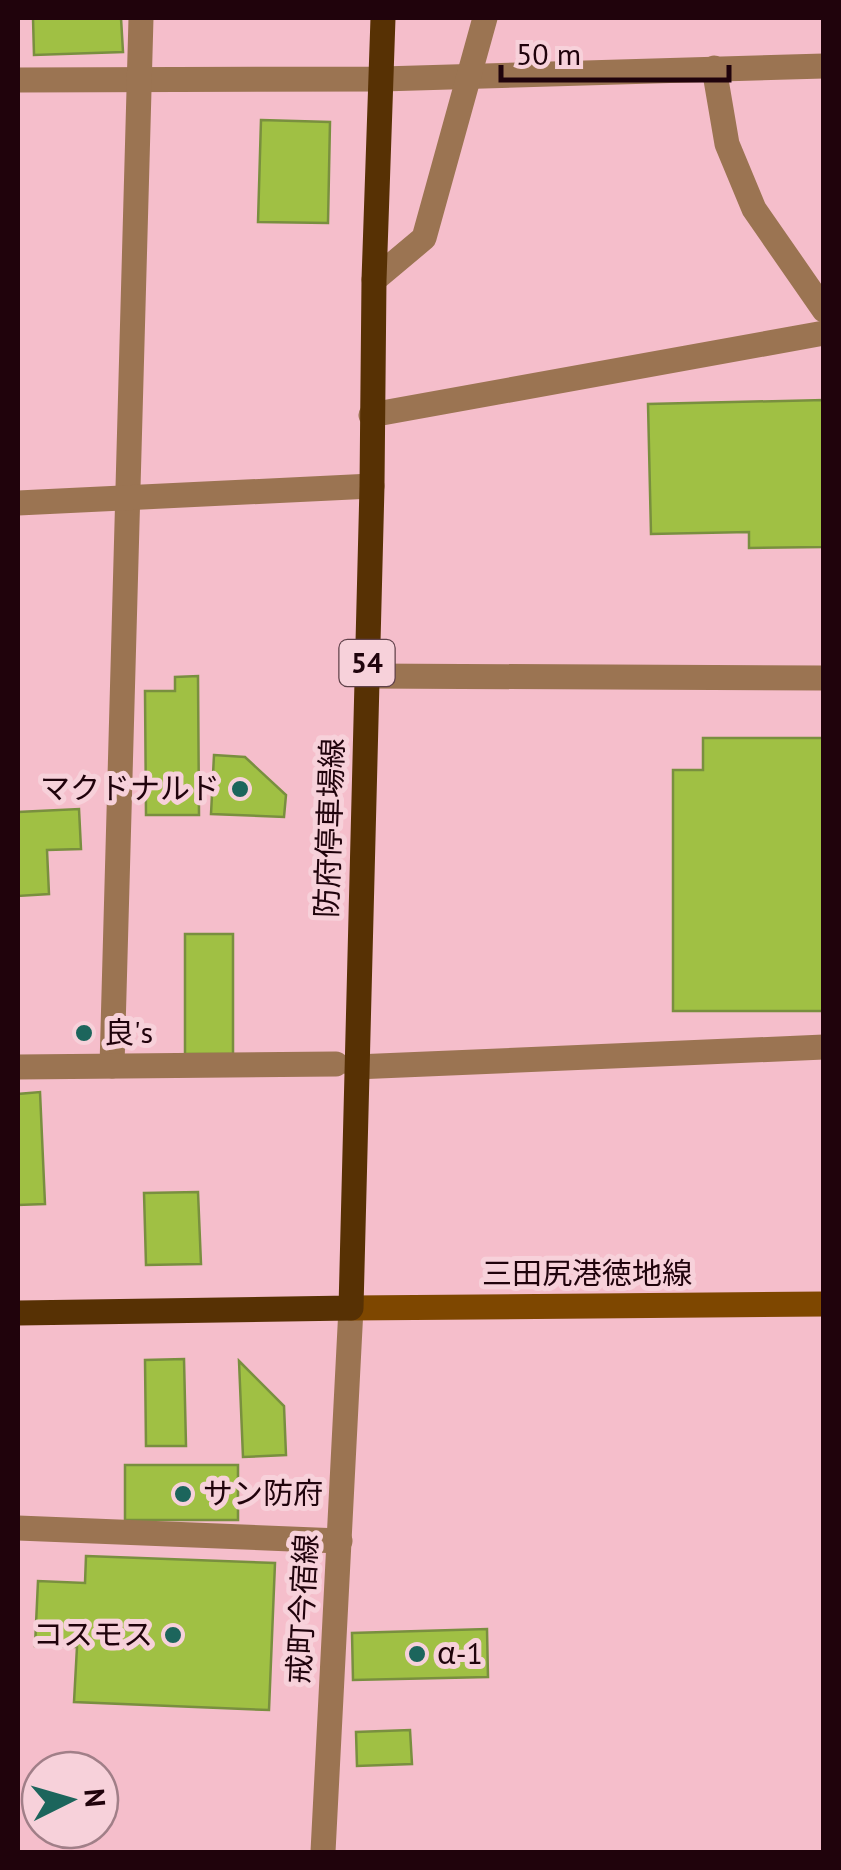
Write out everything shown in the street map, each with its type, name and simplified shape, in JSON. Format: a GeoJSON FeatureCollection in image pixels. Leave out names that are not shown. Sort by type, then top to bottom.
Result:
{"type":"FeatureCollection","features":[{"type":"Feature","properties":{"kind":"main road","name":"防府停車場線"},"geometry":{"type":"LineString","coordinates":[[351,1308],[345,1066],[367,676],[383,18]]}},
{"type":"Feature","properties":{"kind":"main road","name":"三田尻港徳地線"},"geometry":{"type":"LineString","coordinates":[[351,1308],[824,1304]]}},
{"type":"Feature","properties":{"kind":"main road"},"geometry":{"type":"LineString","coordinates":[[18,1314],[351,1308]]}},
{"type":"Feature","properties":{"kind":"street"},"geometry":{"type":"LineString","coordinates":[[112,1066],[142,18]]}},
{"type":"Feature","properties":{"kind":"street"},"geometry":{"type":"LineString","coordinates":[[374,280],[424,238],[485,18]]}},
{"type":"Feature","properties":{"kind":"street"},"geometry":{"type":"LineString","coordinates":[[18,80],[382,79],[824,66]]}},
{"type":"Feature","properties":{"kind":"street"},"geometry":{"type":"LineString","coordinates":[[714,68],[727,144],[754,209],[824,310]]}},
{"type":"Feature","properties":{"kind":"street"},"geometry":{"type":"LineString","coordinates":[[371,415],[824,332]]}},
{"type":"Feature","properties":{"kind":"street"},"geometry":{"type":"LineString","coordinates":[[18,503],[372,486]]}},
{"type":"Feature","properties":{"kind":"street"},"geometry":{"type":"LineString","coordinates":[[367,676],[824,678]]}},
{"type":"Feature","properties":{"kind":"street"},"geometry":{"type":"LineString","coordinates":[[18,1066],[345,1066],[824,1047]]}},
{"type":"Feature","properties":{"kind":"street","name":"戒町今宿線"},"geometry":{"type":"LineString","coordinates":[[323,1852],[351,1308]]}},
{"type":"Feature","properties":{"kind":"street"},"geometry":{"type":"LineString","coordinates":[[18,1528],[340,1541]]}},
{"type":"Feature","properties":{"kind":"building"},"geometry":{"type":"Polygon","coordinates":[[[33,18],[121,18],[123,52],[34,55],[33,18]]]}},
{"type":"Feature","properties":{"kind":"building"},"geometry":{"type":"Polygon","coordinates":[[[261,120],[330,122],[328,223],[258,222],[261,120]]]}},
{"type":"Feature","properties":{"kind":"building"},"geometry":{"type":"Polygon","coordinates":[[[824,400],[824,547],[749,548],[749,532],[651,534],[648,404],[824,400]]]}},
{"type":"Feature","properties":{"kind":"building"},"geometry":{"type":"Polygon","coordinates":[[[198,676],[199,815],[146,815],[145,691],[175,691],[175,677],[198,676]]]}},
{"type":"Feature","properties":{"kind":"building"},"geometry":{"type":"Polygon","coordinates":[[[703,738],[824,738],[824,1011],[673,1011],[673,770],[703,770],[703,738]]]}},
{"type":"Feature","properties":{"kind":"building"},"geometry":{"type":"Polygon","coordinates":[[[214,755],[245,757],[286,795],[284,817],[211,814],[214,755]]]}},
{"type":"Feature","properties":{"kind":"building"},"geometry":{"type":"Polygon","coordinates":[[[79,809],[81,849],[47,850],[49,894],[18,896],[18,812],[79,809]]]}},
{"type":"Feature","properties":{"kind":"building"},"geometry":{"type":"Polygon","coordinates":[[[185,934],[233,934],[233,1054],[185,1054],[185,934]]]}},
{"type":"Feature","properties":{"kind":"building"},"geometry":{"type":"Polygon","coordinates":[[[40,1092],[45,1204],[18,1205],[18,1094],[40,1092]]]}},
{"type":"Feature","properties":{"kind":"building"},"geometry":{"type":"Polygon","coordinates":[[[198,1192],[201,1264],[146,1265],[144,1193],[198,1192]]]}},
{"type":"Feature","properties":{"kind":"building"},"geometry":{"type":"Polygon","coordinates":[[[184,1359],[186,1446],[146,1446],[145,1360],[184,1359]]]}},
{"type":"Feature","properties":{"kind":"building"},"geometry":{"type":"Polygon","coordinates":[[[239,1361],[284,1406],[286,1455],[243,1457],[239,1361]]]}},
{"type":"Feature","properties":{"kind":"building"},"geometry":{"type":"Polygon","coordinates":[[[125,1465],[238,1465],[238,1520],[125,1520],[125,1465]]]}},
{"type":"Feature","properties":{"kind":"building"},"geometry":{"type":"Polygon","coordinates":[[[86,1556],[275,1563],[269,1710],[74,1702],[77,1647],[35,1646],[38,1581],[85,1583],[86,1556]]]}},
{"type":"Feature","properties":{"kind":"building"},"geometry":{"type":"Polygon","coordinates":[[[487,1629],[488,1677],[353,1680],[352,1633],[487,1629]]]}},
{"type":"Feature","properties":{"kind":"building"},"geometry":{"type":"Polygon","coordinates":[[[410,1730],[412,1764],[357,1766],[356,1732],[410,1730]]]}},
{"type":"Feature","properties":{"kind":"place","name":"マクドナルド"},"geometry":{"type":"Point","coordinates":[240,789]}},
{"type":"Feature","properties":{"kind":"place","name":"良's"},"geometry":{"type":"Point","coordinates":[84,1033]}},
{"type":"Feature","properties":{"kind":"place","name":"サン防府"},"geometry":{"type":"Point","coordinates":[183,1494]}},
{"type":"Feature","properties":{"kind":"place","name":"コスモス"},"geometry":{"type":"Point","coordinates":[173,1635]}},
{"type":"Feature","properties":{"kind":"place","name":"α-1"},"geometry":{"type":"Point","coordinates":[417,1654]}}]}
